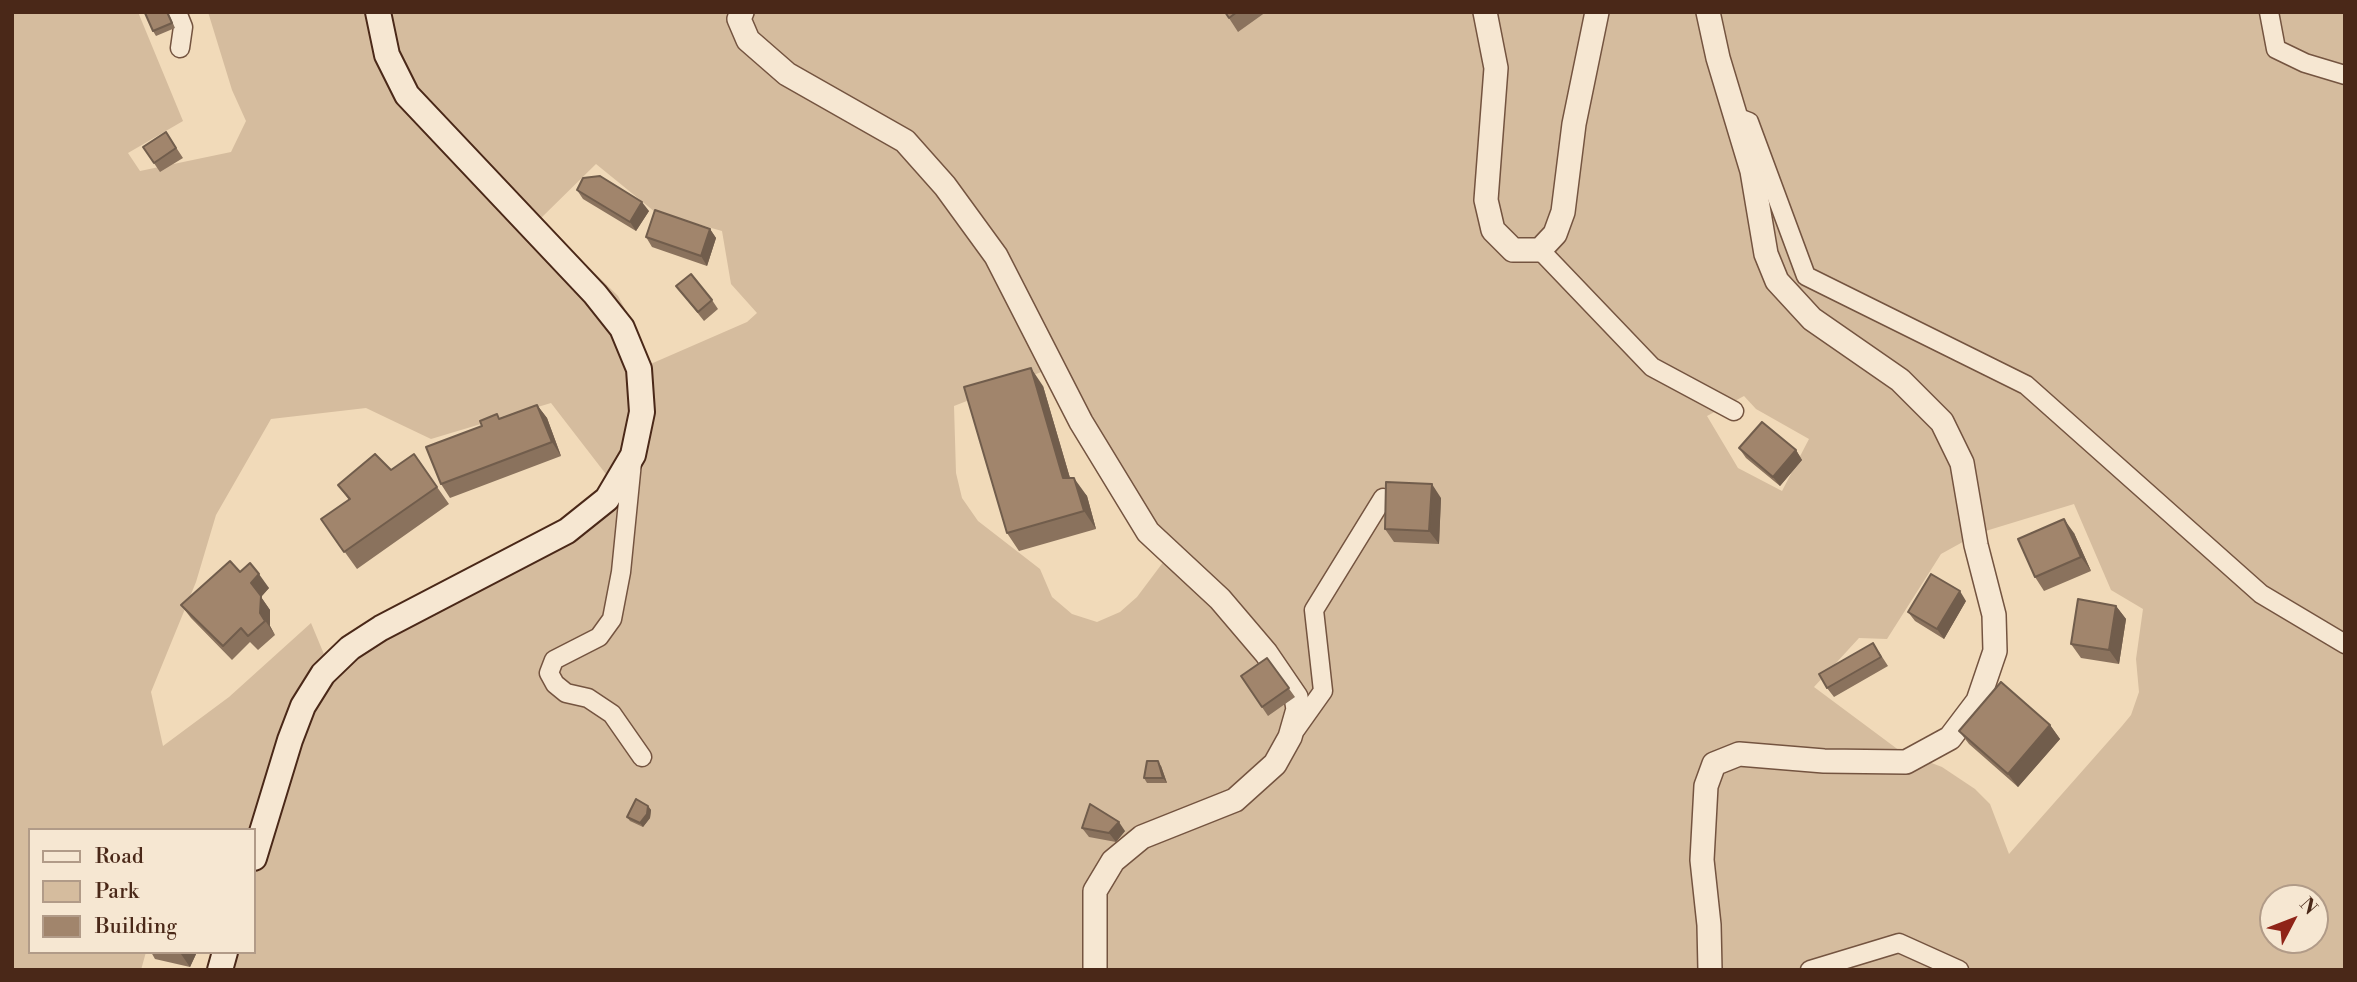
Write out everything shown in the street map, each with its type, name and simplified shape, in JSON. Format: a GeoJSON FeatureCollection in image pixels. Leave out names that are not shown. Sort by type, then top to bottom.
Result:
{"type":"FeatureCollection","features":[{"type":"Feature","properties":{"kind":"main road"},"geometry":{"type":"LineString","coordinates":[[256,851],[290,740],[303,706],[323,674],[350,648],[381,628],[567,531],[607,499],[633,455],[642,412],[639,369],[622,328],[595,294],[407,95],[387,55],[378,12]]}},
{"type":"Feature","properties":{"kind":"street"},"geometry":{"type":"LineString","coordinates":[[177,12],[183,27],[180,48]]}},
{"type":"Feature","properties":{"kind":"street"},"geometry":{"type":"LineString","coordinates":[[742,12],[739,19],[748,40],[787,74],[905,141],[945,186],[996,256],[1081,422],[1148,532],[1220,598],[1288,682],[1298,709],[1290,737]]}},
{"type":"Feature","properties":{"kind":"street"},"geometry":{"type":"LineString","coordinates":[[1485,12],[1496,68],[1486,200],[1493,230],[1513,250],[1540,250],[1652,367],[1734,411]]}},
{"type":"Feature","properties":{"kind":"street"},"geometry":{"type":"LineString","coordinates":[[1540,250],[1555,234],[1563,212],[1574,124],[1597,12]]}},
{"type":"Feature","properties":{"kind":"street"},"geometry":{"type":"LineString","coordinates":[[1708,12],[1752,171],[1766,254],[1777,281],[1812,319],[1900,380],[1942,422],[1962,463],[1976,545],[1994,615],[1994,651],[1978,701],[1950,738],[1906,762],[1824,761],[1739,754],[1714,764],[1706,786],[1702,860],[1709,925],[1710,970]]}},
{"type":"Feature","properties":{"kind":"street"},"geometry":{"type":"LineString","coordinates":[[2269,12],[2276,49],[2305,63],[2345,75]]}},
{"type":"Feature","properties":{"kind":"street"},"geometry":{"type":"LineString","coordinates":[[1736,117],[1749,122],[1806,276],[2026,385],[2261,594],[2345,644]]}},
{"type":"Feature","properties":{"kind":"street"},"geometry":{"type":"LineString","coordinates":[[633,455],[621,572],[612,619],[599,636],[554,660],[549,673],[555,684],[566,693],[588,698],[612,713],[642,757]]}},
{"type":"Feature","properties":{"kind":"street"},"geometry":{"type":"LineString","coordinates":[[1096,970],[1095,891],[1113,861],[1142,838],[1235,800],[1275,764],[1290,737],[1323,691],[1314,610],[1383,498]]}},
{"type":"Feature","properties":{"kind":"street"},"geometry":{"type":"LineString","coordinates":[[1810,970],[1899,943],[1959,970]]}},
{"type":"Feature","properties":{"kind":"green space"},"geometry":{"type":"Polygon","coordinates":[[[12,12],[138,12],[183,121],[128,153],[140,171],[231,152],[246,121],[232,90],[208,12],[2345,12],[2345,970],[216,970],[220,954],[256,954],[256,828],[28,828],[28,954],[145,954],[141,970],[12,970],[12,12]],[[596,164],[540,219],[618,296],[636,330],[646,366],[747,322],[757,313],[731,284],[722,231],[655,212],[596,164]],[[1049,369],[954,406],[956,473],[962,498],[978,521],[1040,569],[1052,597],[1072,614],[1097,622],[1120,612],[1137,597],[1170,553],[1049,369]],[[1744,396],[1707,416],[1738,468],[1782,491],[1809,439],[1756,409],[1744,396]],[[551,403],[431,439],[366,408],[271,419],[216,515],[196,582],[151,692],[163,746],[229,697],[311,623],[326,659],[559,524],[612,482],[551,403]],[[2074,504],[1979,533],[1941,554],[1887,639],[1859,638],[1814,687],[1900,751],[1942,767],[1975,789],[1990,804],[2009,854],[2131,715],[2139,692],[2136,659],[2143,609],[2111,590],[2074,504]]]}},
{"type":"Feature","properties":{"kind":"building"},"geometry":{"type":"Polygon","coordinates":[[[167,12],[172,23],[153,31],[145,13],[167,12]]]}},
{"type":"Feature","properties":{"kind":"building"},"geometry":{"type":"Polygon","coordinates":[[[1225,12],[1237,12],[1229,18],[1225,12]]]}},
{"type":"Feature","properties":{"kind":"building"},"geometry":{"type":"Polygon","coordinates":[[[166,132],[176,148],[154,163],[143,147],[166,132]]]}},
{"type":"Feature","properties":{"kind":"building"},"geometry":{"type":"Polygon","coordinates":[[[600,176],[642,202],[630,222],[577,190],[583,178],[600,176]]]}},
{"type":"Feature","properties":{"kind":"building"},"geometry":{"type":"Polygon","coordinates":[[[655,210],[710,229],[701,256],[646,237],[655,210]]]}},
{"type":"Feature","properties":{"kind":"building"},"geometry":{"type":"Polygon","coordinates":[[[691,274],[712,300],[698,312],[676,286],[691,274]]]}},
{"type":"Feature","properties":{"kind":"building"},"geometry":{"type":"Polygon","coordinates":[[[1031,368],[1063,478],[1074,478],[1084,511],[1007,533],[964,387],[1031,368]]]}},
{"type":"Feature","properties":{"kind":"building"},"geometry":{"type":"Polygon","coordinates":[[[537,405],[552,442],[441,484],[426,447],[482,426],[480,421],[497,414],[499,419],[537,405]]]}},
{"type":"Feature","properties":{"kind":"building"},"geometry":{"type":"Polygon","coordinates":[[[1762,422],[1796,450],[1773,477],[1739,448],[1762,422]]]}},
{"type":"Feature","properties":{"kind":"building"},"geometry":{"type":"Polygon","coordinates":[[[375,454],[391,470],[414,454],[437,487],[344,552],[321,519],[350,499],[338,485],[375,454]]]}},
{"type":"Feature","properties":{"kind":"building"},"geometry":{"type":"Polygon","coordinates":[[[1386,482],[1432,484],[1429,531],[1385,529],[1386,482]]]}},
{"type":"Feature","properties":{"kind":"building"},"geometry":{"type":"Polygon","coordinates":[[[2064,519],[2081,557],[2035,577],[2018,539],[2064,519]]]}},
{"type":"Feature","properties":{"kind":"building"},"geometry":{"type":"Polygon","coordinates":[[[230,561],[240,572],[250,563],[259,574],[251,583],[261,596],[260,613],[265,621],[248,636],[241,628],[223,646],[181,605],[230,561]]]}},
{"type":"Feature","properties":{"kind":"building"},"geometry":{"type":"Polygon","coordinates":[[[1931,574],[1960,591],[1937,629],[1908,612],[1931,574]]]}},
{"type":"Feature","properties":{"kind":"building"},"geometry":{"type":"Polygon","coordinates":[[[2078,599],[2116,606],[2109,650],[2071,644],[2078,599]]]}},
{"type":"Feature","properties":{"kind":"building"},"geometry":{"type":"Polygon","coordinates":[[[1873,643],[1881,657],[1827,688],[1819,674],[1873,643]]]}},
{"type":"Feature","properties":{"kind":"building"},"geometry":{"type":"Polygon","coordinates":[[[1267,658],[1289,688],[1262,707],[1241,676],[1267,658]]]}},
{"type":"Feature","properties":{"kind":"building"},"geometry":{"type":"Polygon","coordinates":[[[2001,682],[2050,725],[2008,774],[1959,731],[2001,682]]]}},
{"type":"Feature","properties":{"kind":"building"},"geometry":{"type":"Polygon","coordinates":[[[1147,761],[1158,761],[1163,778],[1144,778],[1147,761]]]}},
{"type":"Feature","properties":{"kind":"building"},"geometry":{"type":"Polygon","coordinates":[[[636,799],[648,806],[647,814],[640,823],[627,817],[636,799]]]}},
{"type":"Feature","properties":{"kind":"building"},"geometry":{"type":"Polygon","coordinates":[[[1090,804],[1119,822],[1109,833],[1082,828],[1090,804]]]}}]}
